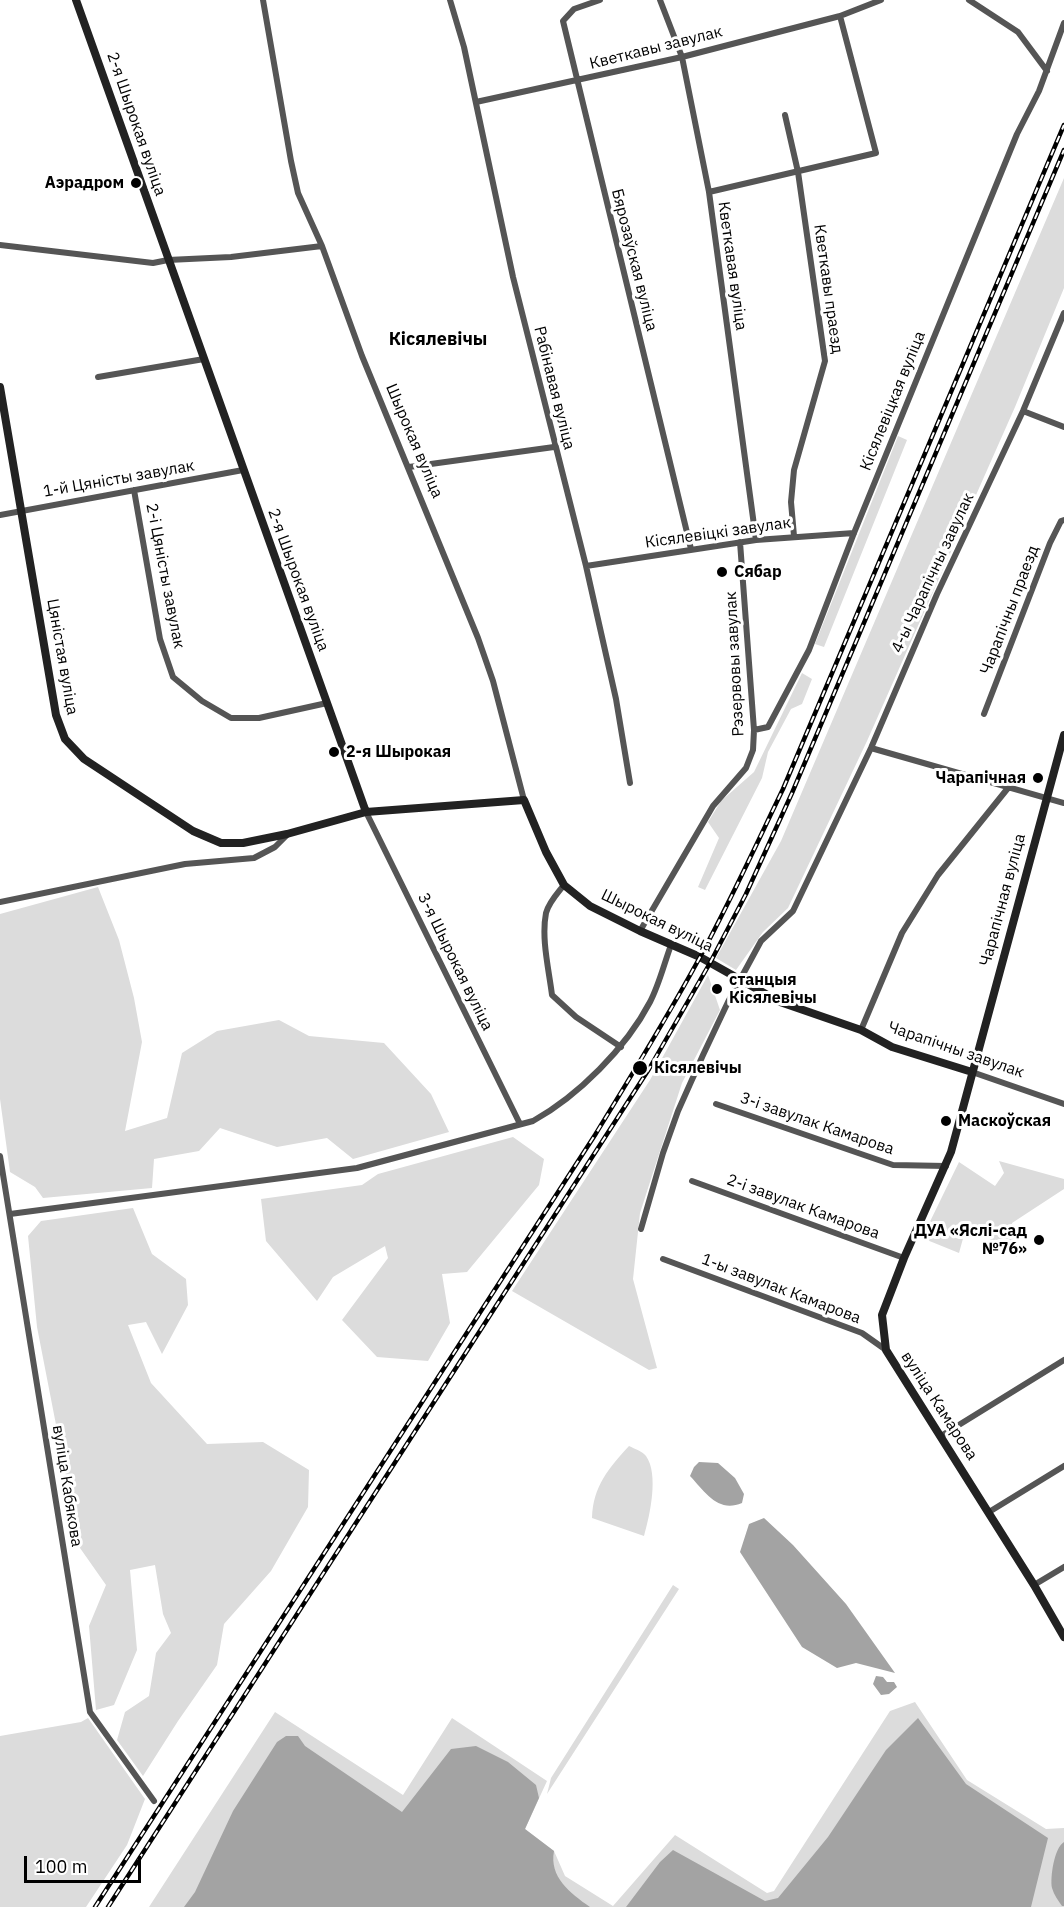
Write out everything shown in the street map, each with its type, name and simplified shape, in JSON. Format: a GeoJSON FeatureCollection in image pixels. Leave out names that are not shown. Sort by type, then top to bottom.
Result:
{"type":"FeatureCollection","features":[{"type":"Feature","properties":{"kind":"street","name":"2-я Шырокая вуліца"},"geometry":{"type":"LineString","coordinates":[[76,0],[366,812]]}},
{"type":"Feature","properties":{"kind":"street","name":"Шырокая вуліца"},"geometry":{"type":"LineString","coordinates":[[263,0],[298,193],[322,246],[362,356],[478,638],[493,681],[525,800],[546,852],[564,885],[590,906],[704,960],[739,981]]}},
{"type":"Feature","properties":{"kind":"street","name":"Рабінавая вуліца"},"geometry":{"type":"LineString","coordinates":[[450,0],[477,102],[513,278],[586,566],[616,699],[630,783]]}},
{"type":"Feature","properties":{"kind":"street","name":"Бярозаўская вуліца"},"geometry":{"type":"LineString","coordinates":[[600,0],[574,9],[563,21],[691,549]]}},
{"type":"Feature","properties":{"kind":"street","name":"Кветкавая вуліца"},"geometry":{"type":"LineString","coordinates":[[660,0],[682,57],[709,192],[756,540]]}},
{"type":"Feature","properties":{"kind":"street","name":"Кветкавы завулак"},"geometry":{"type":"LineString","coordinates":[[477,102],[682,57],[840,16],[881,0]]}},
{"type":"Feature","properties":{"kind":"street"},"geometry":{"type":"LineString","coordinates":[[969,0],[1018,32],[1047,71]]}},
{"type":"Feature","properties":{"kind":"street"},"geometry":{"type":"LineString","coordinates":[[709,192],[876,153],[840,16]]}},
{"type":"Feature","properties":{"kind":"street","name":"Кісялевіцкая вуліца"},"geometry":{"type":"LineString","coordinates":[[754,730],[768,727],[808,650],[1012,145],[1047,71],[1064,23]]}},
{"type":"Feature","properties":{"kind":"street","name":"Кветкавы праезд"},"geometry":{"type":"LineString","coordinates":[[785,115],[798,171],[825,361],[794,470],[790,502],[794,536]]}},
{"type":"Feature","properties":{"kind":"street"},"geometry":{"type":"LineString","coordinates":[[0,245],[153,263],[168,260],[231,257],[322,246]]}},
{"type":"Feature","properties":{"kind":"street","name":"4-ы Чарапічны завулак"},"geometry":{"type":"LineString","coordinates":[[641,1229],[663,1153],[678,1111],[703,1055],[761,941],[793,911],[871,748],[937,594],[1023,411],[1064,313]]}},
{"type":"Feature","properties":{"kind":"street"},"geometry":{"type":"LineString","coordinates":[[98,377],[204,359]]}},
{"type":"Feature","properties":{"kind":"street","name":"Цяністая вуліца"},"geometry":{"type":"LineString","coordinates":[[0,387],[56,715],[69,745],[104,774],[193,831],[221,843],[243,843],[287,834],[366,812],[525,800]]}},
{"type":"Feature","properties":{"kind":"street"},"geometry":{"type":"LineString","coordinates":[[1023,411],[1064,427]]}},
{"type":"Feature","properties":{"kind":"street"},"geometry":{"type":"LineString","coordinates":[[409,467],[555,447]]}},
{"type":"Feature","properties":{"kind":"street","name":"1-й Цяністы завулак"},"geometry":{"type":"LineString","coordinates":[[0,515],[243,470]]}},
{"type":"Feature","properties":{"kind":"street","name":"2-і Цяністы завулак"},"geometry":{"type":"LineString","coordinates":[[134,490],[160,639],[173,677],[202,701],[231,718],[259,718],[327,703]]}},
{"type":"Feature","properties":{"kind":"street","name":"Чарапічны праезд"},"geometry":{"type":"LineString","coordinates":[[984,714],[1050,543],[1061,521],[1064,520]]}},
{"type":"Feature","properties":{"kind":"street","name":"Кісялевіцкі завулак"},"geometry":{"type":"LineString","coordinates":[[586,566],[756,540],[854,533]]}},
{"type":"Feature","properties":{"kind":"street","name":"Рэзервовы завулак"},"geometry":{"type":"LineString","coordinates":[[640,931],[712,806],[746,768],[753,750],[754,730],[740,542]]}},
{"type":"Feature","properties":{"kind":"street","name":"Чарапічная вуліца"},"geometry":{"type":"LineString","coordinates":[[972,1072],[1064,735]]}},
{"type":"Feature","properties":{"kind":"street"},"geometry":{"type":"LineString","coordinates":[[871,748],[1064,803]]}},
{"type":"Feature","properties":{"kind":"street"},"geometry":{"type":"LineString","coordinates":[[861,1030],[902,933],[938,875],[1008,788]]}},
{"type":"Feature","properties":{"kind":"street","name":"3-я Шырокая вуліца"},"geometry":{"type":"LineString","coordinates":[[366,812],[520,1124]]}},
{"type":"Feature","properties":{"kind":"street"},"geometry":{"type":"LineString","coordinates":[[0,902],[184,864],[254,858],[275,847],[287,834]]}},
{"type":"Feature","properties":{"kind":"street"},"geometry":{"type":"LineString","coordinates":[[564,885],[551,901],[546,914],[546,942],[552,995],[576,1017],[621,1047]]}},
{"type":"Feature","properties":{"kind":"street"},"geometry":{"type":"LineString","coordinates":[[10,1214],[357,1168],[533,1121],[549,1113],[573,1094],[621,1047],[650,1002],[671,945]]}},
{"type":"Feature","properties":{"kind":"street","name":"Чарапічны завулак"},"geometry":{"type":"LineString","coordinates":[[739,981],[780,1002],[861,1030],[892,1047],[1064,1104]]}},
{"type":"Feature","properties":{"kind":"street","name":"вуліца Камарова"},"geometry":{"type":"LineString","coordinates":[[972,1072],[946,1166],[904,1258],[882,1315],[886,1350],[989,1512],[1064,1637]]}},
{"type":"Feature","properties":{"kind":"street","name":"3-і завулак Камарова"},"geometry":{"type":"LineString","coordinates":[[716,1104],[893,1165],[946,1166]]}},
{"type":"Feature","properties":{"kind":"street","name":"вуліца Кабякова"},"geometry":{"type":"LineString","coordinates":[[0,1156],[90,1712],[154,1801]]}},
{"type":"Feature","properties":{"kind":"street","name":"2-і завулак Камарова"},"geometry":{"type":"LineString","coordinates":[[692,1181],[904,1258]]}},
{"type":"Feature","properties":{"kind":"street","name":"1-ы завулак Камарова"},"geometry":{"type":"LineString","coordinates":[[663,1259],[862,1333],[886,1350]]}},
{"type":"Feature","properties":{"kind":"street"},"geometry":{"type":"LineString","coordinates":[[941,1436],[1064,1360]]}},
{"type":"Feature","properties":{"kind":"street"},"geometry":{"type":"LineString","coordinates":[[989,1512],[1064,1466]]}},
{"type":"Feature","properties":{"kind":"street"},"geometry":{"type":"LineString","coordinates":[[1034,1585],[1064,1567]]}},
{"type":"Feature","properties":{"kind":"shaded area"},"geometry":{"type":"Polygon","coordinates":[[[1064,178],[1064,288],[1015,407],[867,741],[788,908],[763,932],[736,970],[716,958],[781,841],[1064,178]]]}},
{"type":"Feature","properties":{"kind":"shaded area"},"geometry":{"type":"Polygon","coordinates":[[[898,436],[907,440],[824,647],[815,644],[898,436]]]}},
{"type":"Feature","properties":{"kind":"shaded area"},"geometry":{"type":"Polygon","coordinates":[[[802,673],[812,679],[802,704],[791,709],[768,752],[762,778],[705,890],[698,887],[719,838],[708,822],[721,801],[754,772],[802,673]]]}},
{"type":"Feature","properties":{"kind":"shaded area"},"geometry":{"type":"Polygon","coordinates":[[[98,887],[119,940],[134,998],[142,1042],[125,1131],[167,1118],[182,1053],[217,1031],[279,1020],[309,1036],[384,1043],[431,1094],[449,1132],[353,1159],[327,1138],[277,1147],[220,1128],[199,1151],[154,1159],[152,1188],[43,1198],[35,1187],[10,1172],[0,1099],[0,914],[98,887]]]}},
{"type":"Feature","properties":{"kind":"shaded area"},"geometry":{"type":"Polygon","coordinates":[[[708,975],[720,1010],[682,1083],[640,1213],[633,1279],[657,1368],[649,1370],[512,1291],[650,1080],[708,975]]]}},
{"type":"Feature","properties":{"kind":"shaded area"},"geometry":{"type":"Polygon","coordinates":[[[513,1137],[544,1159],[539,1185],[467,1272],[442,1274],[450,1323],[428,1361],[377,1357],[342,1320],[388,1258],[385,1246],[333,1277],[317,1301],[266,1241],[261,1199],[362,1185],[378,1174],[513,1137]]]}},
{"type":"Feature","properties":{"kind":"shaded area"},"geometry":{"type":"Polygon","coordinates":[[[999,1161],[1064,1179],[1064,1189],[1012,1223],[1017,1257],[967,1224],[959,1253],[922,1238],[959,1162],[995,1186],[1004,1173],[999,1161]]]}},
{"type":"Feature","properties":{"kind":"shaded area"},"geometry":{"type":"Polygon","coordinates":[[[133,1208],[152,1254],[186,1279],[188,1305],[162,1354],[146,1322],[128,1325],[151,1383],[207,1444],[263,1442],[309,1470],[308,1507],[271,1571],[224,1624],[217,1665],[143,1776],[117,1740],[125,1712],[149,1696],[156,1653],[171,1633],[163,1614],[155,1565],[130,1570],[137,1650],[114,1705],[96,1710],[89,1626],[106,1585],[80,1548],[37,1327],[28,1236],[41,1221],[133,1208]]]}},
{"type":"Feature","properties":{"kind":"shaded area"},"geometry":{"type":"Polygon","coordinates":[[[629,1446],[646,1456],[652,1473],[651,1506],[644,1536],[592,1518],[595,1496],[603,1478],[629,1446]]]}},
{"type":"Feature","properties":{"kind":"shaded area"},"geometry":{"type":"Polygon","coordinates":[[[699,1462],[718,1463],[735,1478],[744,1494],[742,1503],[726,1505],[707,1495],[690,1476],[699,1462]]]}},
{"type":"Feature","properties":{"kind":"shaded area"},"geometry":{"type":"Polygon","coordinates":[[[764,1518],[793,1545],[846,1604],[895,1673],[856,1663],[837,1668],[802,1647],[740,1552],[749,1524],[764,1518]]]}},
{"type":"Feature","properties":{"kind":"shaded area"},"geometry":{"type":"Polygon","coordinates":[[[673,1585],[679,1589],[547,1794],[551,1778],[673,1585]]]}},
{"type":"Feature","properties":{"kind":"shaded area"},"geometry":{"type":"Polygon","coordinates":[[[876,1676],[883,1677],[887,1682],[894,1682],[897,1687],[889,1694],[881,1695],[873,1684],[876,1676]]]}},
{"type":"Feature","properties":{"kind":"shaded area"},"geometry":{"type":"Polygon","coordinates":[[[915,1702],[967,1780],[1046,1829],[1064,1828],[1064,1907],[149,1907],[275,1712],[403,1795],[452,1718],[547,1781],[525,1829],[554,1851],[565,1876],[613,1906],[675,1835],[767,1893],[774,1891],[890,1711],[915,1702]]]}},
{"type":"Feature","properties":{"kind":"shaded area"},"geometry":{"type":"Polygon","coordinates":[[[88,1718],[145,1799],[127,1845],[86,1907],[0,1907],[0,1736],[81,1722],[88,1718]]]}},
{"type":"Feature","properties":{"kind":"shaded area"},"geometry":{"type":"Polygon","coordinates":[[[918,1718],[966,1784],[1048,1838],[1031,1907],[626,1907],[660,1862],[673,1850],[765,1901],[778,1898],[828,1837],[886,1750],[918,1718]]]}},
{"type":"Feature","properties":{"kind":"shaded area"},"geometry":{"type":"Polygon","coordinates":[[[286,1736],[298,1736],[305,1746],[402,1812],[451,1749],[476,1746],[508,1762],[536,1785],[539,1798],[525,1829],[554,1851],[555,1869],[563,1884],[590,1907],[184,1907],[195,1892],[233,1811],[277,1742],[286,1736]]]}},
{"type":"Feature","properties":{"kind":"shaded area"},"geometry":{"type":"Polygon","coordinates":[[[1064,1842],[1064,1906],[1062,1906],[1053,1891],[1052,1877],[1055,1857],[1064,1842]]]}},
{"type":"Feature","properties":{"kind":"railway"},"geometry":{"type":"LineString","coordinates":[[95,1907],[595,1135],[662,1025],[700,957],[783,789],[1064,125]]}},
{"type":"Feature","properties":{"kind":"railway"},"geometry":{"type":"LineString","coordinates":[[108,1907],[649,1069],[710,963],[746,894],[792,793],[1064,150]]}},
{"type":"Feature","properties":{"kind":"place","name":"Аэрадром"},"geometry":{"type":"Point","coordinates":[136,183]}},
{"type":"Feature","properties":{"kind":"place","name":"Сябар"},"geometry":{"type":"Point","coordinates":[722,572]}},
{"type":"Feature","properties":{"kind":"place","name":"2-я Шырокая"},"geometry":{"type":"Point","coordinates":[334,752]}},
{"type":"Feature","properties":{"kind":"place","name":"Чарапічная"},"geometry":{"type":"Point","coordinates":[1038,778]}},
{"type":"Feature","properties":{"kind":"place","name":"станцыя Кісялевічы"},"geometry":{"type":"Point","coordinates":[717,989]}},
{"type":"Feature","properties":{"kind":"place","name":"Кісялевічы"},"geometry":{"type":"Point","coordinates":[640,1068]}},
{"type":"Feature","properties":{"kind":"place","name":"Маскоўская"},"geometry":{"type":"Point","coordinates":[946,1121]}},
{"type":"Feature","properties":{"kind":"place","name":"ДУА «Яслі-сад №76»"},"geometry":{"type":"Point","coordinates":[1039,1240]}},
{"type":"Feature","properties":{"kind":"district","name":"Кісялевічы"},"geometry":{"type":"Point","coordinates":[438,340]}}]}
